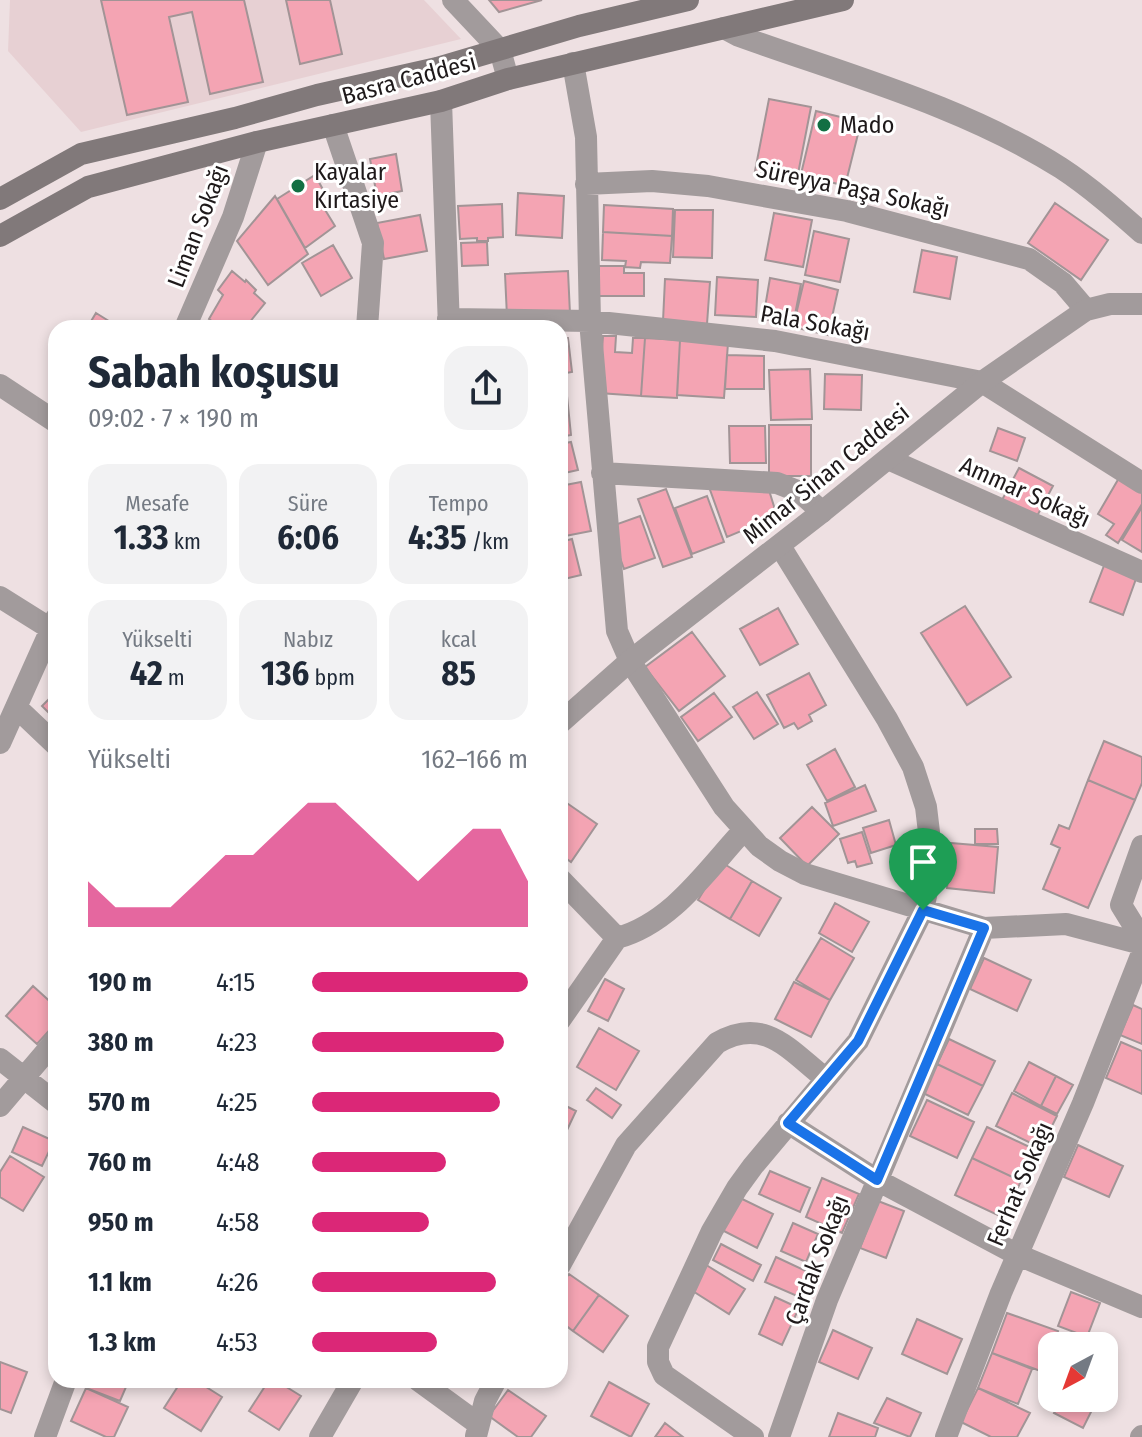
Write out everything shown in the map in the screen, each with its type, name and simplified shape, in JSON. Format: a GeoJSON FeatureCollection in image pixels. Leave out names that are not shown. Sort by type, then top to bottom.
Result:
{"type":"FeatureCollection","features":[{"type":"Feature","properties":{"kind":"main road","name":"Basra Caddesi"},"geometry":{"type":"LineString","coordinates":[[0,199],[81,154],[437,68],[579,26],[688,0]]}},
{"type":"Feature","properties":{"kind":"main road","name":"Basra Caddesi"},"geometry":{"type":"LineString","coordinates":[[0,236],[88,187],[257,142],[441,101],[508,79],[843,0]]}},
{"type":"Feature","properties":{"kind":"street"},"geometry":{"type":"LineString","coordinates":[[453,0],[500,50],[508,79]]}},
{"type":"Feature","properties":{"kind":"street"},"geometry":{"type":"LineString","coordinates":[[724,28],[986,127],[1071,175],[1142,233]]}},
{"type":"Feature","properties":{"kind":"street"},"geometry":{"type":"LineString","coordinates":[[573,63],[586,137],[590,321],[617,631],[630,661],[724,807],[743,831],[780,861],[805,874],[984,928],[1066,924],[1142,941]]}},
{"type":"Feature","properties":{"kind":"street"},"geometry":{"type":"LineString","coordinates":[[441,101],[448,320]]}},
{"type":"Feature","properties":{"kind":"street"},"geometry":{"type":"LineString","coordinates":[[333,125],[373,243],[368,320]]}},
{"type":"Feature","properties":{"kind":"street","name":"Liman Sokağı"},"geometry":{"type":"LineString","coordinates":[[188,320],[233,217],[257,142]]}},
{"type":"Feature","properties":{"kind":"street","name":"Süreyya Paşa Sokağı"},"geometry":{"type":"LineString","coordinates":[[586,184],[652,181],[708,186],[777,196],[876,218],[1029,259],[1063,283],[1086,310]]}},
{"type":"Feature","properties":{"kind":"street","name":"Mimar Sinan Caddesi"},"geometry":{"type":"LineString","coordinates":[[568,716],[630,661],[780,546],[982,382],[1086,310],[1110,304],[1142,304]]}},
{"type":"Feature","properties":{"kind":"street","name":"Pala Sokağı"},"geometry":{"type":"LineString","coordinates":[[568,321],[590,321],[775,341],[982,382],[1142,483]]}},
{"type":"Feature","properties":{"kind":"street"},"geometry":{"type":"LineString","coordinates":[[0,385],[48,417]]}},
{"type":"Feature","properties":{"kind":"street","name":"Ammar Sokağı"},"geometry":{"type":"LineString","coordinates":[[888,459],[1142,572]]}},
{"type":"Feature","properties":{"kind":"street"},"geometry":{"type":"LineString","coordinates":[[602,473],[777,483],[800,492],[822,512]]}},
{"type":"Feature","properties":{"kind":"street"},"geometry":{"type":"LineString","coordinates":[[753,1437],[670,1379],[660,1369],[658,1347],[723,1210],[753,1166],[858,1041],[923,910],[931,849],[926,807],[913,767],[887,719],[780,546]]}},
{"type":"Feature","properties":{"kind":"street"},"geometry":{"type":"LineString","coordinates":[[0,597],[48,621]]}},
{"type":"Feature","properties":{"kind":"street"},"geometry":{"type":"LineString","coordinates":[[0,743],[48,637]]}},
{"type":"Feature","properties":{"kind":"street"},"geometry":{"type":"LineString","coordinates":[[16,707],[48,737]]}},
{"type":"Feature","properties":{"kind":"street"},"geometry":{"type":"LineString","coordinates":[[568,1008],[617,938],[644,929],[668,912],[743,831]]}},
{"type":"Feature","properties":{"kind":"street"},"geometry":{"type":"LineString","coordinates":[[1142,846],[1121,905],[1142,941]]}},
{"type":"Feature","properties":{"kind":"street"},"geometry":{"type":"LineString","coordinates":[[568,887],[617,938]]}},
{"type":"Feature","properties":{"kind":"street","name":"Çardak Sokağı"},"geometry":{"type":"LineString","coordinates":[[779,1437],[827,1300],[984,928]]}},
{"type":"Feature","properties":{"kind":"street","name":"Ferhat Sokağı"},"geometry":{"type":"LineString","coordinates":[[946,1437],[1142,953]]}},
{"type":"Feature","properties":{"kind":"street"},"geometry":{"type":"LineString","coordinates":[[568,1250],[626,1145],[717,1043],[733,1033],[764,1033],[826,1079]]}},
{"type":"Feature","properties":{"kind":"street"},"geometry":{"type":"LineString","coordinates":[[0,1106],[48,1049]]}},
{"type":"Feature","properties":{"kind":"street"},"geometry":{"type":"LineString","coordinates":[[0,1059],[48,1097]]}},
{"type":"Feature","properties":{"kind":"street"},"geometry":{"type":"LineString","coordinates":[[788,1123],[877,1180],[1018,1255],[1142,1307]]}},
{"type":"Feature","properties":{"kind":"street"},"geometry":{"type":"LineString","coordinates":[[45,1437],[63,1388]]}},
{"type":"Feature","properties":{"kind":"street"},"geometry":{"type":"LineString","coordinates":[[320,1437],[348,1388]]}},
{"type":"Feature","properties":{"kind":"street"},"geometry":{"type":"LineString","coordinates":[[427,1388],[476,1430],[492,1388]]}},
{"type":"Feature","properties":{"kind":"shaded area"},"geometry":{"type":"Polygon","coordinates":[[[10,0],[424,0],[461,39],[81,132],[8,51],[10,0]]]}},
{"type":"Feature","properties":{"kind":"building"},"geometry":{"type":"Polygon","coordinates":[[[101,0],[244,0],[263,82],[210,94],[192,12],[169,17],[188,102],[127,115],[101,0]]]}},
{"type":"Feature","properties":{"kind":"building"},"geometry":{"type":"Polygon","coordinates":[[[286,0],[330,0],[342,54],[300,64],[286,0]]]}},
{"type":"Feature","properties":{"kind":"building"},"geometry":{"type":"Polygon","coordinates":[[[489,0],[542,0],[499,12],[489,0]]]}},
{"type":"Feature","properties":{"kind":"building"},"geometry":{"type":"Polygon","coordinates":[[[769,99],[811,107],[797,179],[755,171],[769,99]]]}},
{"type":"Feature","properties":{"kind":"building"},"geometry":{"type":"Polygon","coordinates":[[[816,111],[861,122],[845,186],[801,174],[816,111]]]}},
{"type":"Feature","properties":{"kind":"building"},"geometry":{"type":"Polygon","coordinates":[[[396,154],[402,191],[377,196],[370,159],[396,154]]]}},
{"type":"Feature","properties":{"kind":"building"},"geometry":{"type":"Polygon","coordinates":[[[315,175],[326,195],[319,200],[335,226],[305,248],[277,199],[315,175]]]}},
{"type":"Feature","properties":{"kind":"building"},"geometry":{"type":"Polygon","coordinates":[[[518,193],[564,196],[562,238],[516,235],[518,193]]]}},
{"type":"Feature","properties":{"kind":"building"},"geometry":{"type":"Polygon","coordinates":[[[275,196],[308,254],[268,285],[237,241],[275,196]]]}},
{"type":"Feature","properties":{"kind":"building"},"geometry":{"type":"Polygon","coordinates":[[[1055,203],[1108,240],[1081,280],[1028,243],[1055,203]]]}},
{"type":"Feature","properties":{"kind":"building"},"geometry":{"type":"Polygon","coordinates":[[[502,204],[503,237],[488,238],[488,241],[460,239],[458,206],[502,204]]]}},
{"type":"Feature","properties":{"kind":"building"},"geometry":{"type":"Polygon","coordinates":[[[604,205],[673,209],[672,236],[603,232],[604,205]]]}},
{"type":"Feature","properties":{"kind":"building"},"geometry":{"type":"Polygon","coordinates":[[[675,210],[713,210],[712,258],[673,257],[675,210]]]}},
{"type":"Feature","properties":{"kind":"building"},"geometry":{"type":"Polygon","coordinates":[[[774,213],[812,220],[803,267],[765,260],[774,213]]]}},
{"type":"Feature","properties":{"kind":"building"},"geometry":{"type":"Polygon","coordinates":[[[420,215],[427,251],[384,259],[377,223],[420,215]]]}},
{"type":"Feature","properties":{"kind":"building"},"geometry":{"type":"Polygon","coordinates":[[[814,231],[849,239],[840,282],[805,275],[814,231]]]}},
{"type":"Feature","properties":{"kind":"building"},"geometry":{"type":"Polygon","coordinates":[[[603,232],[672,236],[670,263],[641,262],[640,268],[625,267],[626,261],[602,260],[603,232]]]}},
{"type":"Feature","properties":{"kind":"building"},"geometry":{"type":"Polygon","coordinates":[[[487,242],[488,265],[462,266],[461,243],[487,242]]]}},
{"type":"Feature","properties":{"kind":"building"},"geometry":{"type":"Polygon","coordinates":[[[333,245],[352,278],[321,296],[302,263],[333,245]]]}},
{"type":"Feature","properties":{"kind":"building"},"geometry":{"type":"Polygon","coordinates":[[[922,250],[957,257],[950,299],[914,292],[922,250]]]}},
{"type":"Feature","properties":{"kind":"building"},"geometry":{"type":"Polygon","coordinates":[[[599,266],[624,266],[624,273],[644,273],[644,296],[599,296],[599,266]]]}},
{"type":"Feature","properties":{"kind":"building"},"geometry":{"type":"Polygon","coordinates":[[[232,271],[246,280],[265,303],[251,320],[210,320],[223,295],[218,290],[232,271]]]}},
{"type":"Feature","properties":{"kind":"building"},"geometry":{"type":"Polygon","coordinates":[[[568,271],[570,314],[507,317],[505,274],[568,271]]]}},
{"type":"Feature","properties":{"kind":"building"},"geometry":{"type":"Polygon","coordinates":[[[717,277],[758,280],[756,317],[715,315],[717,277]]]}},
{"type":"Feature","properties":{"kind":"building"},"geometry":{"type":"Polygon","coordinates":[[[770,278],[801,284],[793,325],[763,319],[770,278]]]}},
{"type":"Feature","properties":{"kind":"building"},"geometry":{"type":"Polygon","coordinates":[[[665,279],[710,282],[707,324],[663,321],[665,279]]]}},
{"type":"Feature","properties":{"kind":"building"},"geometry":{"type":"Polygon","coordinates":[[[804,281],[838,290],[828,335],[793,327],[804,281]]]}},
{"type":"Feature","properties":{"kind":"building"},"geometry":{"type":"Polygon","coordinates":[[[96,313],[107,320],[92,320],[96,313]]]}},
{"type":"Feature","properties":{"kind":"building"},"geometry":{"type":"Polygon","coordinates":[[[603,336],[616,336],[615,352],[632,353],[633,338],[645,338],[641,396],[599,393],[603,336]]]}},
{"type":"Feature","properties":{"kind":"building"},"geometry":{"type":"Polygon","coordinates":[[[568,338],[572,372],[568,373],[568,338]]]}},
{"type":"Feature","properties":{"kind":"building"},"geometry":{"type":"Polygon","coordinates":[[[645,338],[680,340],[677,398],[641,396],[645,338]]]}},
{"type":"Feature","properties":{"kind":"building"},"geometry":{"type":"Polygon","coordinates":[[[680,340],[728,343],[724,398],[677,395],[680,340]]]}},
{"type":"Feature","properties":{"kind":"building"},"geometry":{"type":"Polygon","coordinates":[[[727,355],[764,356],[764,389],[725,389],[727,355]]]}},
{"type":"Feature","properties":{"kind":"building"},"geometry":{"type":"Polygon","coordinates":[[[810,369],[812,419],[771,420],[769,370],[810,369]]]}},
{"type":"Feature","properties":{"kind":"building"},"geometry":{"type":"Polygon","coordinates":[[[825,374],[862,375],[861,410],[824,409],[825,374]]]}},
{"type":"Feature","properties":{"kind":"building"},"geometry":{"type":"Polygon","coordinates":[[[568,406],[571,435],[568,436],[568,406]]]}},
{"type":"Feature","properties":{"kind":"building"},"geometry":{"type":"Polygon","coordinates":[[[769,425],[811,425],[811,476],[769,476],[769,425]]]}},
{"type":"Feature","properties":{"kind":"building"},"geometry":{"type":"Polygon","coordinates":[[[729,426],[765,426],[766,463],[730,463],[729,426]]]}},
{"type":"Feature","properties":{"kind":"building"},"geometry":{"type":"Polygon","coordinates":[[[998,428],[1025,438],[1017,461],[990,451],[998,428]]]}},
{"type":"Feature","properties":{"kind":"building"},"geometry":{"type":"Polygon","coordinates":[[[571,442],[578,470],[568,472],[568,443],[571,442]]]}},
{"type":"Feature","properties":{"kind":"building"},"geometry":{"type":"Polygon","coordinates":[[[1019,468],[1053,486],[1036,518],[1002,500],[1019,468]]]}},
{"type":"Feature","properties":{"kind":"building"},"geometry":{"type":"Polygon","coordinates":[[[1119,478],[1142,492],[1142,504],[1118,543],[1106,535],[1114,524],[1098,514],[1119,478]]]}},
{"type":"Feature","properties":{"kind":"building"},"geometry":{"type":"Polygon","coordinates":[[[581,482],[591,531],[568,535],[568,484],[581,482]]]}},
{"type":"Feature","properties":{"kind":"building"},"geometry":{"type":"Polygon","coordinates":[[[709,487],[768,487],[777,516],[727,537],[709,487]]]}},
{"type":"Feature","properties":{"kind":"building"},"geometry":{"type":"Polygon","coordinates":[[[666,489],[692,557],[663,567],[638,499],[666,489]]]}},
{"type":"Feature","properties":{"kind":"building"},"geometry":{"type":"Polygon","coordinates":[[[707,496],[724,542],[692,554],[675,508],[707,496]]]}},
{"type":"Feature","properties":{"kind":"building"},"geometry":{"type":"Polygon","coordinates":[[[1142,507],[1142,552],[1122,540],[1142,507]]]}},
{"type":"Feature","properties":{"kind":"building"},"geometry":{"type":"Polygon","coordinates":[[[640,516],[655,558],[624,569],[609,527],[640,516]]]}},
{"type":"Feature","properties":{"kind":"building"},"geometry":{"type":"Polygon","coordinates":[[[572,539],[581,575],[568,578],[568,540],[572,539]]]}},
{"type":"Feature","properties":{"kind":"building"},"geometry":{"type":"Polygon","coordinates":[[[1105,563],[1137,576],[1123,615],[1090,602],[1105,563]]]}},
{"type":"Feature","properties":{"kind":"building"},"geometry":{"type":"Polygon","coordinates":[[[965,606],[1011,677],[967,705],[921,633],[965,606]]]}},
{"type":"Feature","properties":{"kind":"building"},"geometry":{"type":"Polygon","coordinates":[[[778,608],[798,644],[760,665],[740,629],[778,608]]]}},
{"type":"Feature","properties":{"kind":"building"},"geometry":{"type":"Polygon","coordinates":[[[692,632],[725,676],[679,711],[645,667],[692,632]]]}},
{"type":"Feature","properties":{"kind":"building"},"geometry":{"type":"Polygon","coordinates":[[[809,673],[826,705],[809,715],[812,721],[798,729],[794,723],[784,728],[767,695],[809,673]]]}},
{"type":"Feature","properties":{"kind":"building"},"geometry":{"type":"Polygon","coordinates":[[[757,692],[778,724],[754,739],[733,707],[757,692]]]}},
{"type":"Feature","properties":{"kind":"building"},"geometry":{"type":"Polygon","coordinates":[[[714,693],[732,717],[698,741],[681,717],[714,693]]]}},
{"type":"Feature","properties":{"kind":"building"},"geometry":{"type":"Polygon","coordinates":[[[1104,741],[1142,757],[1142,783],[1135,800],[1088,780],[1104,741]]]}},
{"type":"Feature","properties":{"kind":"building"},"geometry":{"type":"Polygon","coordinates":[[[835,749],[855,787],[827,801],[807,765],[835,749]]]}},
{"type":"Feature","properties":{"kind":"building"},"geometry":{"type":"Polygon","coordinates":[[[1088,780],[1135,800],[1088,908],[1043,889],[1060,848],[1051,844],[1059,825],[1069,829],[1088,780]]]}},
{"type":"Feature","properties":{"kind":"building"},"geometry":{"type":"Polygon","coordinates":[[[865,785],[876,811],[833,826],[825,803],[865,785]]]}},
{"type":"Feature","properties":{"kind":"building"},"geometry":{"type":"Polygon","coordinates":[[[568,804],[597,824],[571,862],[568,860],[568,804]]]}},
{"type":"Feature","properties":{"kind":"building"},"geometry":{"type":"Polygon","coordinates":[[[812,807],[839,834],[807,866],[780,838],[812,807]]]}},
{"type":"Feature","properties":{"kind":"building"},"geometry":{"type":"Polygon","coordinates":[[[889,820],[896,845],[871,853],[863,828],[889,820]]]}},
{"type":"Feature","properties":{"kind":"building"},"geometry":{"type":"Polygon","coordinates":[[[975,829],[997,829],[998,844],[975,844],[975,829]]]}},
{"type":"Feature","properties":{"kind":"building"},"geometry":{"type":"Polygon","coordinates":[[[862,832],[872,863],[857,867],[855,861],[848,863],[840,839],[862,832]]]}},
{"type":"Feature","properties":{"kind":"building"},"geometry":{"type":"Polygon","coordinates":[[[951,843],[998,847],[994,893],[947,888],[951,843]]]}},
{"type":"Feature","properties":{"kind":"building"},"geometry":{"type":"Polygon","coordinates":[[[721,862],[752,881],[730,919],[698,900],[721,862]]]}},
{"type":"Feature","properties":{"kind":"building"},"geometry":{"type":"Polygon","coordinates":[[[752,881],[781,898],[759,936],[730,919],[752,881]]]}},
{"type":"Feature","properties":{"kind":"building"},"geometry":{"type":"Polygon","coordinates":[[[835,903],[869,922],[852,952],[819,933],[835,903]]]}},
{"type":"Feature","properties":{"kind":"building"},"geometry":{"type":"Polygon","coordinates":[[[821,938],[854,958],[830,1000],[796,980],[821,938]]]}},
{"type":"Feature","properties":{"kind":"building"},"geometry":{"type":"Polygon","coordinates":[[[984,958],[1031,980],[1017,1011],[970,989],[984,958]]]}},
{"type":"Feature","properties":{"kind":"building"},"geometry":{"type":"Polygon","coordinates":[[[605,979],[624,989],[608,1021],[588,1011],[605,979]]]}},
{"type":"Feature","properties":{"kind":"building"},"geometry":{"type":"Polygon","coordinates":[[[794,982],[830,1000],[811,1037],[775,1019],[794,982]]]}},
{"type":"Feature","properties":{"kind":"building"},"geometry":{"type":"Polygon","coordinates":[[[33,986],[48,1000],[48,1032],[37,1044],[6,1016],[33,986]]]}},
{"type":"Feature","properties":{"kind":"building"},"geometry":{"type":"Polygon","coordinates":[[[1133,1005],[1142,1009],[1142,1044],[1120,1035],[1133,1005]]]}},
{"type":"Feature","properties":{"kind":"building"},"geometry":{"type":"Polygon","coordinates":[[[599,1028],[639,1051],[616,1090],[577,1067],[599,1028]]]}},
{"type":"Feature","properties":{"kind":"building"},"geometry":{"type":"Polygon","coordinates":[[[949,1039],[995,1061],[983,1086],[937,1064],[949,1039]]]}},
{"type":"Feature","properties":{"kind":"building"},"geometry":{"type":"Polygon","coordinates":[[[1121,1042],[1142,1051],[1142,1094],[1106,1078],[1121,1042]]]}},
{"type":"Feature","properties":{"kind":"building"},"geometry":{"type":"Polygon","coordinates":[[[1029,1062],[1056,1076],[1041,1106],[1014,1091],[1029,1062]]]}},
{"type":"Feature","properties":{"kind":"building"},"geometry":{"type":"Polygon","coordinates":[[[937,1064],[983,1086],[968,1115],[923,1093],[937,1064]]]}},
{"type":"Feature","properties":{"kind":"building"},"geometry":{"type":"Polygon","coordinates":[[[1056,1076],[1073,1085],[1057,1114],[1041,1106],[1056,1076]]]}},
{"type":"Feature","properties":{"kind":"building"},"geometry":{"type":"Polygon","coordinates":[[[596,1088],[621,1105],[612,1118],[587,1100],[596,1088]]]}},
{"type":"Feature","properties":{"kind":"building"},"geometry":{"type":"Polygon","coordinates":[[[1012,1093],[1057,1116],[1041,1148],[996,1126],[1012,1093]]]}},
{"type":"Feature","properties":{"kind":"building"},"geometry":{"type":"Polygon","coordinates":[[[927,1100],[974,1122],[957,1158],[910,1136],[927,1100]]]}},
{"type":"Feature","properties":{"kind":"building"},"geometry":{"type":"Polygon","coordinates":[[[568,1107],[576,1111],[568,1128],[568,1107]]]}},
{"type":"Feature","properties":{"kind":"building"},"geometry":{"type":"Polygon","coordinates":[[[23,1127],[48,1138],[48,1154],[42,1166],[12,1152],[23,1127]]]}},
{"type":"Feature","properties":{"kind":"building"},"geometry":{"type":"Polygon","coordinates":[[[987,1127],[1036,1150],[1021,1181],[972,1158],[987,1127]]]}},
{"type":"Feature","properties":{"kind":"building"},"geometry":{"type":"Polygon","coordinates":[[[1078,1145],[1123,1166],[1109,1197],[1064,1177],[1078,1145]]]}},
{"type":"Feature","properties":{"kind":"building"},"geometry":{"type":"Polygon","coordinates":[[[10,1156],[44,1177],[23,1211],[0,1197],[0,1172],[10,1156]]]}},
{"type":"Feature","properties":{"kind":"building"},"geometry":{"type":"Polygon","coordinates":[[[972,1158],[1021,1181],[1004,1218],[955,1195],[972,1158]]]}},
{"type":"Feature","properties":{"kind":"building"},"geometry":{"type":"Polygon","coordinates":[[[770,1171],[810,1188],[800,1212],[759,1194],[770,1171]]]}},
{"type":"Feature","properties":{"kind":"building"},"geometry":{"type":"Polygon","coordinates":[[[822,1178],[859,1194],[842,1233],[806,1217],[822,1178]]]}},
{"type":"Feature","properties":{"kind":"building"},"geometry":{"type":"Polygon","coordinates":[[[734,1195],[773,1214],[757,1248],[718,1228],[734,1195]]]}},
{"type":"Feature","properties":{"kind":"building"},"geometry":{"type":"Polygon","coordinates":[[[878,1201],[904,1211],[886,1258],[860,1248],[878,1201]]]}},
{"type":"Feature","properties":{"kind":"building"},"geometry":{"type":"Polygon","coordinates":[[[793,1223],[818,1234],[806,1262],[781,1251],[793,1223]]]}},
{"type":"Feature","properties":{"kind":"building"},"geometry":{"type":"Polygon","coordinates":[[[721,1244],[761,1265],[753,1281],[713,1260],[721,1244]]]}},
{"type":"Feature","properties":{"kind":"building"},"geometry":{"type":"Polygon","coordinates":[[[776,1257],[808,1272],[797,1296],[765,1282],[776,1257]]]}},
{"type":"Feature","properties":{"kind":"building"},"geometry":{"type":"Polygon","coordinates":[[[703,1263],[745,1289],[729,1314],[688,1288],[703,1263]]]}},
{"type":"Feature","properties":{"kind":"building"},"geometry":{"type":"Polygon","coordinates":[[[568,1275],[599,1295],[573,1331],[568,1327],[568,1275]]]}},
{"type":"Feature","properties":{"kind":"building"},"geometry":{"type":"Polygon","coordinates":[[[1071,1292],[1100,1303],[1089,1332],[1074,1332],[1058,1326],[1071,1292]]]}},
{"type":"Feature","properties":{"kind":"building"},"geometry":{"type":"Polygon","coordinates":[[[599,1295],[628,1316],[603,1352],[573,1331],[599,1295]]]}},
{"type":"Feature","properties":{"kind":"building"},"geometry":{"type":"Polygon","coordinates":[[[775,1297],[799,1308],[782,1345],[759,1334],[775,1297]]]}},
{"type":"Feature","properties":{"kind":"building"},"geometry":{"type":"Polygon","coordinates":[[[1007,1313],[1058,1331],[1038,1332],[1038,1370],[992,1353],[1007,1313]]]}},
{"type":"Feature","properties":{"kind":"building"},"geometry":{"type":"Polygon","coordinates":[[[917,1319],[962,1339],[947,1374],[902,1354],[917,1319]]]}},
{"type":"Feature","properties":{"kind":"building"},"geometry":{"type":"Polygon","coordinates":[[[833,1330],[872,1348],[858,1379],[819,1362],[833,1330]]]}},
{"type":"Feature","properties":{"kind":"building"},"geometry":{"type":"Polygon","coordinates":[[[992,1353],[1032,1369],[1018,1404],[978,1388],[992,1353]]]}},
{"type":"Feature","properties":{"kind":"building"},"geometry":{"type":"Polygon","coordinates":[[[0,1362],[27,1372],[11,1413],[0,1409],[0,1362]]]}},
{"type":"Feature","properties":{"kind":"building"},"geometry":{"type":"Polygon","coordinates":[[[609,1382],[649,1404],[631,1437],[591,1416],[609,1382]]]}},
{"type":"Feature","properties":{"kind":"building"},"geometry":{"type":"Polygon","coordinates":[[[86,1388],[126,1388],[120,1401],[86,1388]]]}},
{"type":"Feature","properties":{"kind":"building"},"geometry":{"type":"Polygon","coordinates":[[[86,1388],[128,1407],[114,1437],[106,1437],[71,1421],[86,1388]]]}},
{"type":"Feature","properties":{"kind":"building"},"geometry":{"type":"Polygon","coordinates":[[[177,1388],[208,1388],[222,1397],[201,1431],[164,1408],[177,1388]]]}},
{"type":"Feature","properties":{"kind":"building"},"geometry":{"type":"Polygon","coordinates":[[[264,1388],[288,1388],[301,1396],[279,1430],[249,1411],[264,1388]]]}},
{"type":"Feature","properties":{"kind":"building"},"geometry":{"type":"Polygon","coordinates":[[[978,1388],[1030,1413],[1017,1437],[991,1437],[961,1422],[978,1388]]]}},
{"type":"Feature","properties":{"kind":"building"},"geometry":{"type":"Polygon","coordinates":[[[508,1390],[546,1416],[531,1437],[518,1437],[489,1416],[508,1390]]]}},
{"type":"Feature","properties":{"kind":"building"},"geometry":{"type":"Polygon","coordinates":[[[887,1398],[921,1413],[910,1437],[874,1423],[887,1398]]]}},
{"type":"Feature","properties":{"kind":"building"},"geometry":{"type":"Polygon","coordinates":[[[1055,1412],[1091,1412],[1083,1428],[1055,1412]]]}},
{"type":"Feature","properties":{"kind":"building"},"geometry":{"type":"Polygon","coordinates":[[[838,1413],[878,1428],[875,1437],[829,1437],[838,1413]]]}},
{"type":"Feature","properties":{"kind":"building"},"geometry":{"type":"Polygon","coordinates":[[[665,1423],[683,1437],[655,1437],[665,1423]]]}},
{"type":"Feature","properties":{"kind":"place","name":"Mado"},"geometry":{"type":"Point","coordinates":[824,125]}},
{"type":"Feature","properties":{"kind":"place","name":"Kayalar Kırtasiye"},"geometry":{"type":"Point","coordinates":[298,186]}},
{"type":"Feature","properties":{"kind":"route"},"geometry":{"type":"LineString","coordinates":[[923,910],[984,928],[877,1180],[788,1123],[858,1041],[923,910]]}}]}
